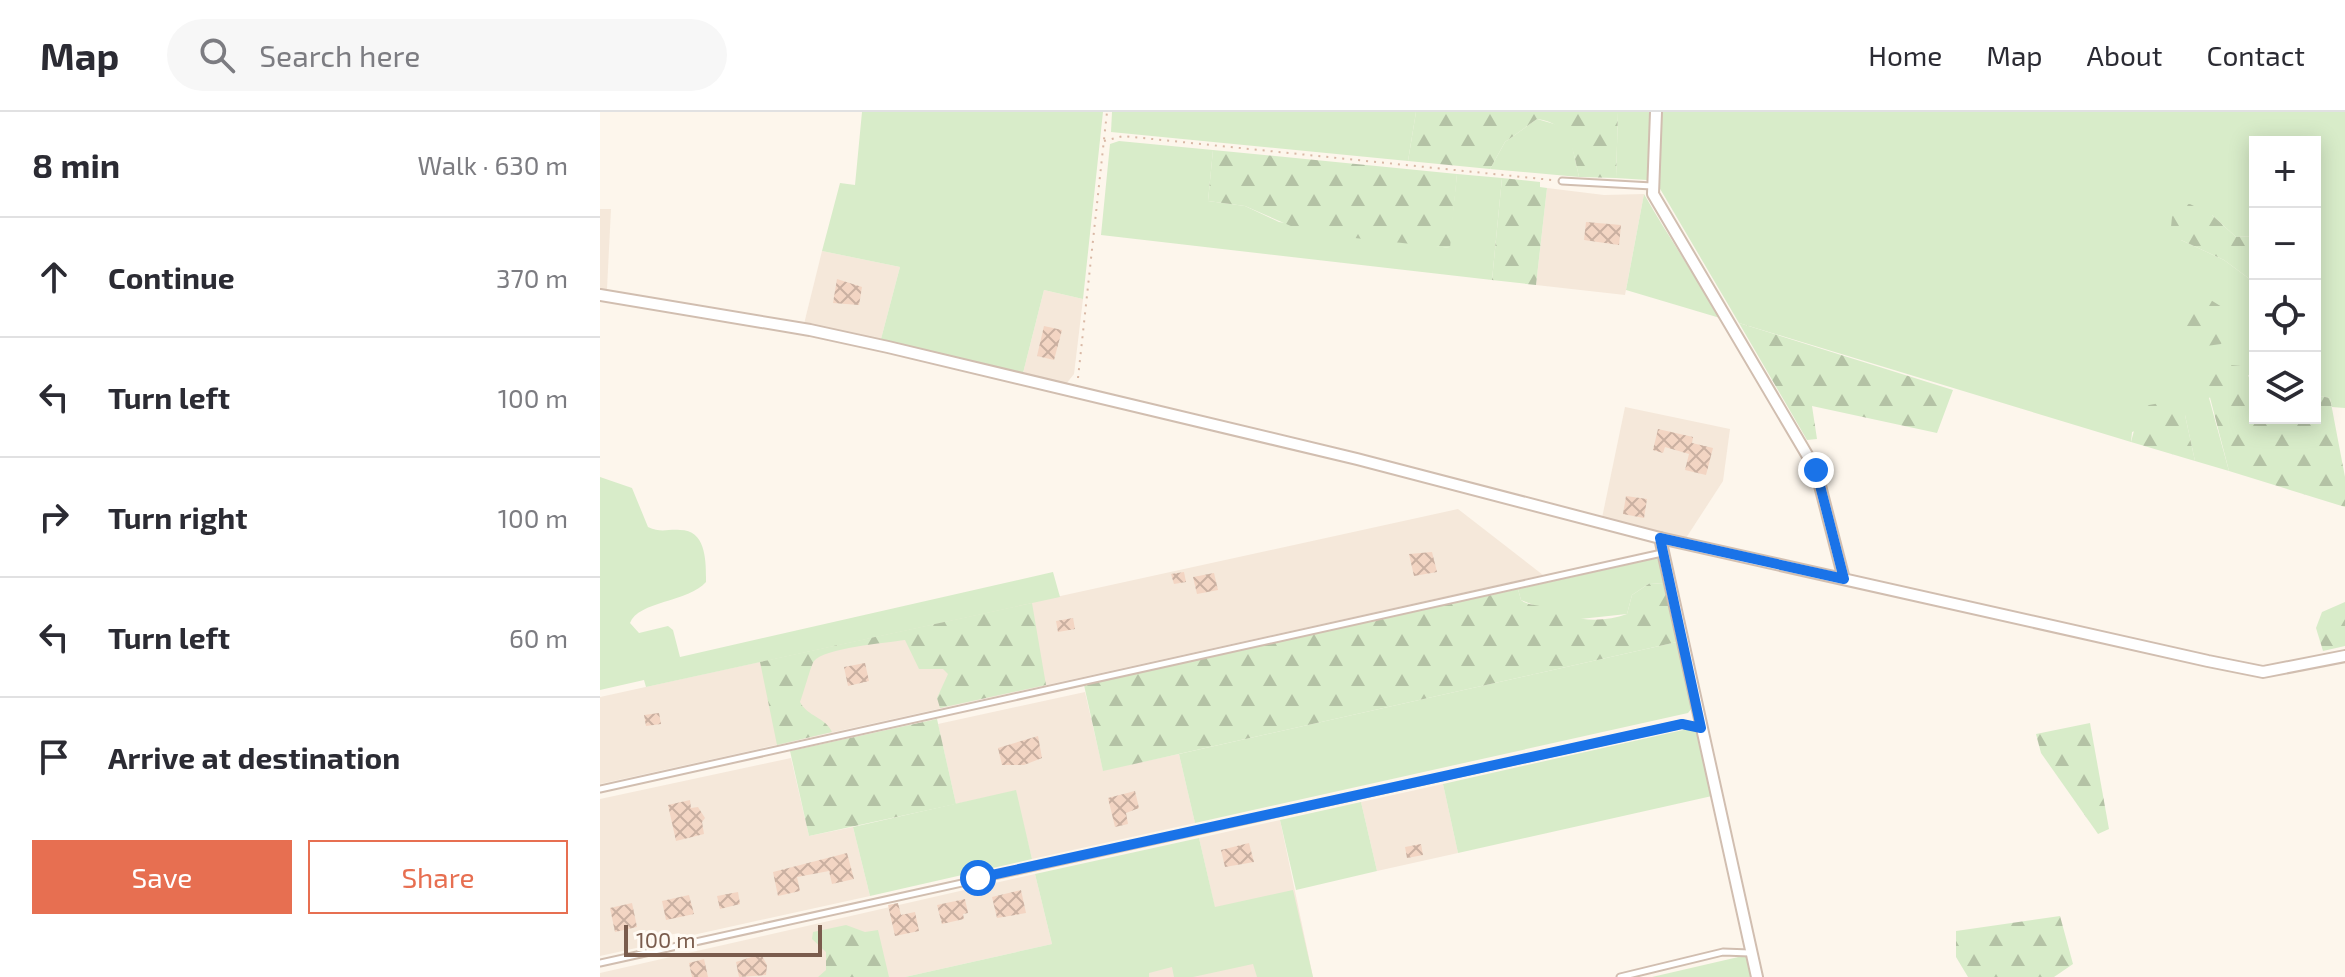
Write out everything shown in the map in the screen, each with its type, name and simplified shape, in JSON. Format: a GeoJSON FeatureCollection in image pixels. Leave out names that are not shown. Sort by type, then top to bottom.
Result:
{"type":"FeatureCollection","features":[{"type":"Feature","properties":{"kind":"street"},"geometry":{"type":"LineString","coordinates":[[1656,112],[1652,186],[1658,207],[1816,470],[1844,579]]}},
{"type":"Feature","properties":{"kind":"street"},"geometry":{"type":"LineString","coordinates":[[600,295],[810,330],[1076,392],[1660,538],[2263,672],[2345,656]]}},
{"type":"Feature","properties":{"kind":"street"},"geometry":{"type":"LineString","coordinates":[[1660,538],[1757,977]]}},
{"type":"Feature","properties":{"kind":"lane"},"geometry":{"type":"LineString","coordinates":[[1562,181],[1652,186]]}},
{"type":"Feature","properties":{"kind":"lane"},"geometry":{"type":"LineString","coordinates":[[600,789],[1662,553]]}},
{"type":"Feature","properties":{"kind":"lane"},"geometry":{"type":"LineString","coordinates":[[600,963],[1682,724],[1701,728]]}},
{"type":"Feature","properties":{"kind":"lane"},"geometry":{"type":"LineString","coordinates":[[1620,977],[1733,950],[1751,953]]}},
{"type":"Feature","properties":{"kind":"path"},"geometry":{"type":"LineString","coordinates":[[1076,392],[1107,112]]}},
{"type":"Feature","properties":{"kind":"path"},"geometry":{"type":"LineString","coordinates":[[1104,141],[1123,136],[1562,181]]}},
{"type":"Feature","properties":{"kind":"shaded area"},"geometry":{"type":"Polygon","coordinates":[[[1547,188],[1604,195],[1644,194],[1625,295],[1536,285],[1547,188]]]}},
{"type":"Feature","properties":{"kind":"shaded area"},"geometry":{"type":"Polygon","coordinates":[[[600,209],[611,209],[607,289],[600,290],[600,209]]]}},
{"type":"Feature","properties":{"kind":"shaded area"},"geometry":{"type":"Polygon","coordinates":[[[822,251],[900,267],[881,339],[804,324],[822,251]]]}},
{"type":"Feature","properties":{"kind":"shaded area"},"geometry":{"type":"Polygon","coordinates":[[[1044,290],[1083,299],[1074,374],[1066,384],[1023,373],[1044,290]]]}},
{"type":"Feature","properties":{"kind":"shaded area"},"geometry":{"type":"Polygon","coordinates":[[[1625,407],[1730,429],[1723,481],[1686,538],[1602,518],[1625,407]]]}},
{"type":"Feature","properties":{"kind":"shaded area"},"geometry":{"type":"Polygon","coordinates":[[[1458,509],[1543,575],[600,784],[600,697],[1458,509]]]}},
{"type":"Feature","properties":{"kind":"shaded area"},"geometry":{"type":"Polygon","coordinates":[[[1085,692],[1103,770],[1179,754],[1195,823],[1032,859],[1015,791],[956,804],[938,724],[1085,692]]]}},
{"type":"Feature","properties":{"kind":"shaded area"},"geometry":{"type":"Polygon","coordinates":[[[791,758],[809,836],[853,827],[870,896],[684,937],[679,933],[663,936],[659,943],[600,956],[600,799],[791,758]]]}},
{"type":"Feature","properties":{"kind":"shaded area"},"geometry":{"type":"Polygon","coordinates":[[[1443,784],[1458,853],[1377,871],[1361,802],[1443,784]]]}},
{"type":"Feature","properties":{"kind":"shaded area"},"geometry":{"type":"Polygon","coordinates":[[[1280,820],[1313,977],[1149,977],[1138,925],[1215,908],[1199,838],[1280,820]]]}},
{"type":"Feature","properties":{"kind":"shaded area"},"geometry":{"type":"Polygon","coordinates":[[[1035,874],[1052,944],[905,977],[600,977],[600,973],[1035,874]]]}},
{"type":"Feature","properties":{"kind":"green space"},"geometry":{"type":"Polygon","coordinates":[[[862,112],[1103,112],[1083,299],[1044,290],[1023,373],[881,339],[900,267],[822,251],[840,183],[855,185],[862,112]]]}},
{"type":"Feature","properties":{"kind":"green space"},"geometry":{"type":"Polygon","coordinates":[[[1112,112],[1416,112],[1408,161],[1111,132],[1112,112]]]}},
{"type":"Feature","properties":{"kind":"green space"},"geometry":{"type":"Polygon","coordinates":[[[1416,112],[1618,112],[1616,178],[1579,177],[1572,147],[1563,132],[1548,121],[1537,119],[1505,142],[1490,169],[1408,161],[1416,112]]]}},
{"type":"Feature","properties":{"kind":"green space"},"geometry":{"type":"Polygon","coordinates":[[[1618,112],[1651,112],[1647,180],[1616,178],[1618,112]]]}},
{"type":"Feature","properties":{"kind":"green space"},"geometry":{"type":"Polygon","coordinates":[[[1662,112],[2345,112],[2345,408],[2332,407],[2330,398],[2321,396],[2321,136],[2249,136],[2249,236],[2236,237],[2212,215],[2181,240],[2224,260],[2249,279],[2249,375],[2209,398],[2229,471],[2195,461],[2185,415],[2132,432],[2131,442],[1739,323],[1659,187],[1662,112]]]}},
{"type":"Feature","properties":{"kind":"green space"},"geometry":{"type":"Polygon","coordinates":[[[1537,119],[1561,126],[1571,141],[1579,177],[1490,169],[1505,142],[1537,119]]]}},
{"type":"Feature","properties":{"kind":"green space"},"geometry":{"type":"Polygon","coordinates":[[[1119,141],[1213,150],[1208,201],[1245,206],[1279,222],[1449,248],[1457,174],[1502,178],[1492,280],[1101,235],[1110,144],[1119,141]]]}},
{"type":"Feature","properties":{"kind":"green space"},"geometry":{"type":"Polygon","coordinates":[[[1213,150],[1457,174],[1450,248],[1307,233],[1245,206],[1208,201],[1213,150]]]}},
{"type":"Feature","properties":{"kind":"green space"},"geometry":{"type":"Polygon","coordinates":[[[1502,178],[1540,182],[1540,187],[1547,188],[1536,285],[1492,280],[1502,178]]]}},
{"type":"Feature","properties":{"kind":"green space"},"geometry":{"type":"Polygon","coordinates":[[[1644,194],[1662,225],[1720,318],[1626,290],[1644,194]]]}},
{"type":"Feature","properties":{"kind":"green space"},"geometry":{"type":"Polygon","coordinates":[[[2190,204],[2212,215],[2236,237],[2249,236],[2249,279],[2224,260],[2181,240],[2171,227],[2172,217],[2180,205],[2190,204]]]}},
{"type":"Feature","properties":{"kind":"green space"},"geometry":{"type":"Polygon","coordinates":[[[2193,289],[2222,307],[2227,336],[2221,344],[2199,347],[2189,340],[2184,307],[2194,294],[2193,289]]]}},
{"type":"Feature","properties":{"kind":"green space"},"geometry":{"type":"Polygon","coordinates":[[[1739,323],[1953,390],[1937,433],[1812,406],[1817,439],[1807,440],[1739,323]]]}},
{"type":"Feature","properties":{"kind":"green space"},"geometry":{"type":"Polygon","coordinates":[[[2219,364],[2241,366],[2246,372],[2249,376],[2249,424],[2321,424],[2321,396],[2330,398],[2345,477],[2345,507],[2229,471],[2206,382],[2210,370],[2219,364]]]}},
{"type":"Feature","properties":{"kind":"green space"},"geometry":{"type":"Polygon","coordinates":[[[2171,401],[2185,415],[2195,461],[2131,442],[2139,412],[2149,405],[2171,401]]]}},
{"type":"Feature","properties":{"kind":"green space"},"geometry":{"type":"Polygon","coordinates":[[[600,477],[632,488],[648,527],[689,531],[700,541],[705,557],[706,582],[688,594],[643,610],[630,623],[639,633],[668,626],[673,630],[680,657],[1053,572],[1060,597],[646,687],[644,680],[600,690],[600,477]]]}},
{"type":"Feature","properties":{"kind":"green space"},"geometry":{"type":"Polygon","coordinates":[[[1658,558],[1664,584],[1650,583],[1632,595],[1627,614],[1571,620],[1521,600],[1518,589],[1658,558]]]}},
{"type":"Feature","properties":{"kind":"green space"},"geometry":{"type":"Polygon","coordinates":[[[1650,583],[1664,584],[1677,642],[1103,771],[1084,685],[1518,589],[1524,602],[1564,615],[1596,620],[1617,617],[1627,614],[1632,595],[1650,583]]]}},
{"type":"Feature","properties":{"kind":"green space"},"geometry":{"type":"Polygon","coordinates":[[[2345,602],[2345,646],[2323,651],[2316,628],[2322,612],[2345,602]]]}},
{"type":"Feature","properties":{"kind":"green space"},"geometry":{"type":"Polygon","coordinates":[[[1032,603],[1046,685],[940,708],[937,698],[948,674],[943,669],[919,669],[905,640],[842,649],[814,661],[800,702],[832,732],[777,745],[760,662],[1032,603]]]}},
{"type":"Feature","properties":{"kind":"green space"},"geometry":{"type":"Polygon","coordinates":[[[1677,642],[1692,708],[1688,713],[1195,823],[1179,754],[1677,642]]]}},
{"type":"Feature","properties":{"kind":"green space"},"geometry":{"type":"Polygon","coordinates":[[[937,719],[956,804],[809,836],[790,751],[937,719]]]}},
{"type":"Feature","properties":{"kind":"green space"},"geometry":{"type":"Polygon","coordinates":[[[2090,723],[2109,829],[2098,834],[2041,753],[2036,734],[2090,723]]]}},
{"type":"Feature","properties":{"kind":"green space"},"geometry":{"type":"Polygon","coordinates":[[[1692,728],[1697,731],[1712,796],[1458,853],[1443,784],[1692,728]]]}},
{"type":"Feature","properties":{"kind":"green space"},"geometry":{"type":"Polygon","coordinates":[[[1016,790],[1032,859],[870,896],[853,827],[1016,790]]]}},
{"type":"Feature","properties":{"kind":"green space"},"geometry":{"type":"Polygon","coordinates":[[[1361,802],[1377,871],[1296,890],[1280,820],[1361,802]]]}},
{"type":"Feature","properties":{"kind":"green space"},"geometry":{"type":"Polygon","coordinates":[[[1199,838],[1215,907],[1293,890],[1313,977],[1257,977],[1253,964],[1193,977],[1174,977],[1172,967],[1149,973],[1149,977],[905,977],[1052,944],[1035,874],[1199,838]]]}},
{"type":"Feature","properties":{"kind":"green space"},"geometry":{"type":"Polygon","coordinates":[[[2060,916],[2073,964],[2054,977],[1968,977],[1956,957],[1956,931],[2060,916]]]}},
{"type":"Feature","properties":{"kind":"green space"},"geometry":{"type":"Polygon","coordinates":[[[846,925],[865,932],[878,930],[889,977],[818,977],[826,970],[826,952],[812,939],[813,932],[846,925]]]}},
{"type":"Feature","properties":{"kind":"green space"},"geometry":{"type":"Polygon","coordinates":[[[1747,955],[1752,977],[1652,977],[1747,955]]]}},
{"type":"Feature","properties":{"kind":"building"},"geometry":{"type":"Polygon","coordinates":[[[1586,222],[1621,225],[1619,245],[1584,240],[1586,222]]]}},
{"type":"Feature","properties":{"kind":"building"},"geometry":{"type":"Polygon","coordinates":[[[837,279],[862,287],[859,305],[833,303],[837,279]]]}},
{"type":"Feature","properties":{"kind":"building"},"geometry":{"type":"Polygon","coordinates":[[[1044,326],[1062,330],[1054,360],[1037,356],[1044,326]]]}},
{"type":"Feature","properties":{"kind":"building"},"geometry":{"type":"Polygon","coordinates":[[[1658,429],[1693,437],[1692,443],[1713,448],[1706,475],[1685,470],[1689,454],[1665,447],[1663,453],[1653,450],[1658,429]]]}},
{"type":"Feature","properties":{"kind":"building"},"geometry":{"type":"Polygon","coordinates":[[[1626,496],[1647,499],[1644,518],[1623,514],[1626,496]]]}},
{"type":"Feature","properties":{"kind":"building"},"geometry":{"type":"Polygon","coordinates":[[[1432,552],[1437,572],[1414,576],[1409,554],[1432,552]]]}},
{"type":"Feature","properties":{"kind":"building"},"geometry":{"type":"Polygon","coordinates":[[[1184,572],[1186,582],[1174,584],[1171,574],[1184,572]]]}},
{"type":"Feature","properties":{"kind":"building"},"geometry":{"type":"Polygon","coordinates":[[[1214,573],[1218,590],[1197,594],[1193,577],[1214,573]]]}},
{"type":"Feature","properties":{"kind":"building"},"geometry":{"type":"Polygon","coordinates":[[[1073,618],[1075,629],[1058,632],[1056,621],[1073,618]]]}},
{"type":"Feature","properties":{"kind":"building"},"geometry":{"type":"Polygon","coordinates":[[[865,663],[869,681],[848,686],[844,667],[865,663]]]}},
{"type":"Feature","properties":{"kind":"building"},"geometry":{"type":"Polygon","coordinates":[[[659,713],[661,724],[646,726],[644,715],[659,713]]]}},
{"type":"Feature","properties":{"kind":"building"},"geometry":{"type":"Polygon","coordinates":[[[1038,736],[1042,758],[1024,765],[1002,765],[998,748],[1038,736]]]}},
{"type":"Feature","properties":{"kind":"building"},"geometry":{"type":"Polygon","coordinates":[[[1135,791],[1139,808],[1126,813],[1128,824],[1115,827],[1108,798],[1135,791]]]}},
{"type":"Feature","properties":{"kind":"building"},"geometry":{"type":"Polygon","coordinates":[[[690,800],[691,808],[698,807],[705,818],[702,822],[704,834],[676,841],[668,805],[690,800]]]}},
{"type":"Feature","properties":{"kind":"building"},"geometry":{"type":"Polygon","coordinates":[[[1249,843],[1254,862],[1225,867],[1221,850],[1249,843]]]}},
{"type":"Feature","properties":{"kind":"building"},"geometry":{"type":"Polygon","coordinates":[[[1421,844],[1423,855],[1407,858],[1405,847],[1421,844]]]}},
{"type":"Feature","properties":{"kind":"building"},"geometry":{"type":"Polygon","coordinates":[[[847,853],[854,879],[832,884],[829,871],[797,877],[800,891],[778,896],[773,872],[847,853]]]}},
{"type":"Feature","properties":{"kind":"building"},"geometry":{"type":"Polygon","coordinates":[[[1021,890],[1026,913],[997,918],[992,897],[1021,890]]]}},
{"type":"Feature","properties":{"kind":"building"},"geometry":{"type":"Polygon","coordinates":[[[738,892],[740,904],[720,909],[717,896],[738,892]]]}},
{"type":"Feature","properties":{"kind":"building"},"geometry":{"type":"Polygon","coordinates":[[[689,895],[694,914],[666,920],[662,901],[689,895]]]}},
{"type":"Feature","properties":{"kind":"building"},"geometry":{"type":"Polygon","coordinates":[[[965,899],[968,913],[963,914],[964,919],[942,924],[937,905],[965,899]]]}},
{"type":"Feature","properties":{"kind":"building"},"geometry":{"type":"Polygon","coordinates":[[[632,903],[637,927],[615,932],[610,908],[632,903]]]}},
{"type":"Feature","properties":{"kind":"building"},"geometry":{"type":"Polygon","coordinates":[[[898,903],[901,915],[915,912],[919,931],[895,936],[888,905],[898,903]]]}},
{"type":"Feature","properties":{"kind":"building"},"geometry":{"type":"Polygon","coordinates":[[[761,954],[767,965],[766,975],[739,977],[736,962],[761,954]]]}},
{"type":"Feature","properties":{"kind":"building"},"geometry":{"type":"Polygon","coordinates":[[[704,959],[708,977],[692,977],[689,963],[704,959]]]}},
{"type":"Feature","properties":{"kind":"route"},"geometry":{"type":"LineString","coordinates":[[978,878],[1682,724],[1701,728],[1660,538],[1844,579],[1816,470]]}}]}
